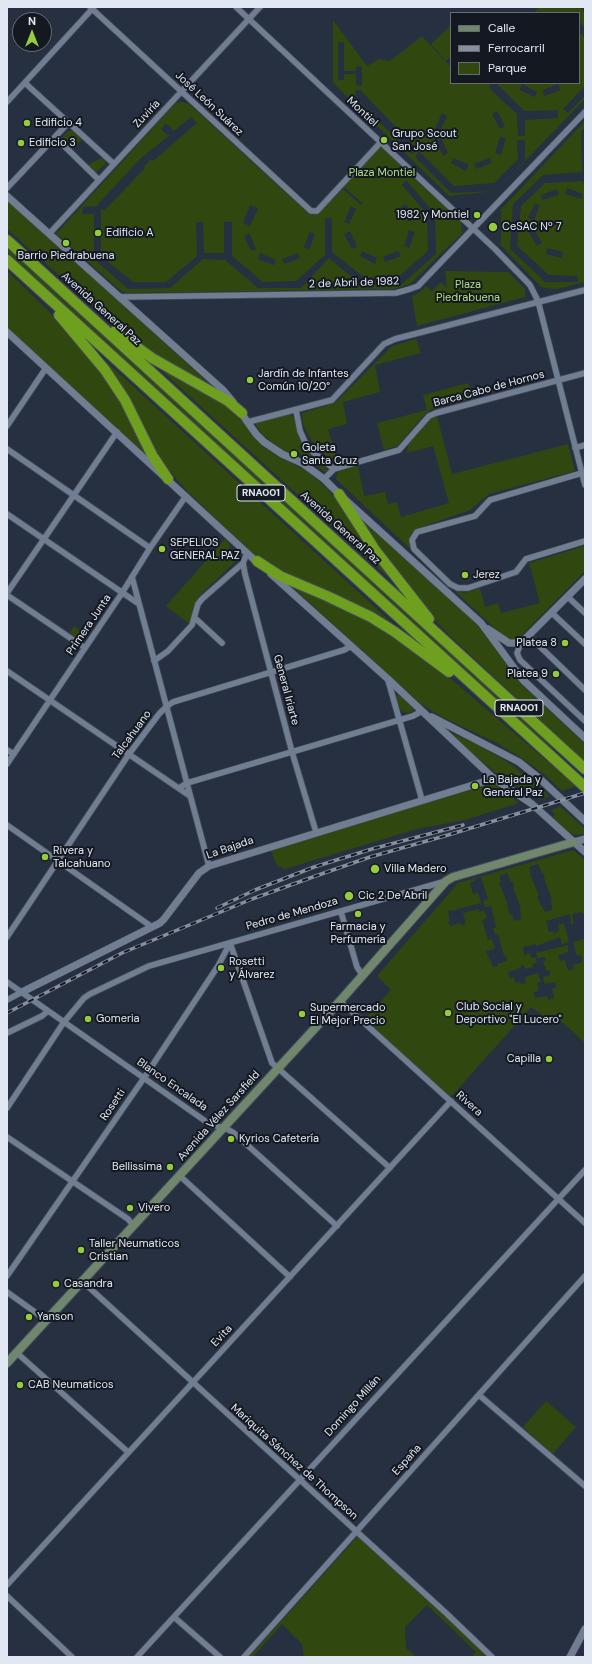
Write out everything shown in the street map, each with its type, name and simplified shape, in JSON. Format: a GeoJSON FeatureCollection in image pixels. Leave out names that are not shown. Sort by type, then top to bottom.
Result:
{"type":"FeatureCollection","features":[{"type":"Feature","properties":{"kind":"highway","name":"Avenida General Paz"},"geometry":{"type":"LineString","coordinates":[[7,240],[585,769]]}},
{"type":"Feature","properties":{"kind":"highway","name":"RNA001"},"geometry":{"type":"LineString","coordinates":[[7,260],[585,787]]}},
{"type":"Feature","properties":{"kind":"highway"},"geometry":{"type":"LineString","coordinates":[[38,289],[105,370],[125,400],[152,455],[168,479]]}},
{"type":"Feature","properties":{"kind":"highway"},"geometry":{"type":"LineString","coordinates":[[71,298],[152,358],[228,401],[245,417]]}},
{"type":"Feature","properties":{"kind":"highway"},"geometry":{"type":"LineString","coordinates":[[339,494],[375,550],[452,647]]}},
{"type":"Feature","properties":{"kind":"highway"},"geometry":{"type":"LineString","coordinates":[[257,561],[280,576],[341,602],[371,617],[395,632],[485,697]]}},
{"type":"Feature","properties":{"kind":"main road","name":"Pedro de Mendoza"},"geometry":{"type":"LineString","coordinates":[[446,881],[453,877],[574,842]]}},
{"type":"Feature","properties":{"kind":"main road","name":"Avenida Vélez Sarsfield"},"geometry":{"type":"LineString","coordinates":[[7,1363],[133,1224],[180,1176],[277,1068],[363,976],[446,881]]}},
{"type":"Feature","properties":{"kind":"street","name":"Montiel"},"geometry":{"type":"LineString","coordinates":[[236,7],[380,143],[473,228],[530,285],[538,301],[585,485]]}},
{"type":"Feature","properties":{"kind":"street","name":"Zuviría"},"geometry":{"type":"LineString","coordinates":[[49,234],[260,7]]}},
{"type":"Feature","properties":{"kind":"street"},"geometry":{"type":"LineString","coordinates":[[7,102],[92,8]]}},
{"type":"Feature","properties":{"kind":"street","name":"José León Suárez"},"geometry":{"type":"LineString","coordinates":[[92,8],[181,92],[311,210],[317,212],[380,143]]}},
{"type":"Feature","properties":{"kind":"street"},"geometry":{"type":"LineString","coordinates":[[25,83],[114,164]]}},
{"type":"Feature","properties":{"kind":"street","name":"2 de Abril de 1982"},"geometry":{"type":"LineString","coordinates":[[120,297],[396,293],[418,286],[585,112]]}},
{"type":"Feature","properties":{"kind":"street"},"geometry":{"type":"LineString","coordinates":[[7,188],[69,122]]}},
{"type":"Feature","properties":{"kind":"street"},"geometry":{"type":"LineString","coordinates":[[55,137],[99,180]]}},
{"type":"Feature","properties":{"kind":"street","name":"Avenida General Paz"},"geometry":{"type":"LineString","coordinates":[[7,196],[223,390],[260,438],[268,446],[302,463],[324,479],[480,623],[503,640],[514,644],[521,643]]}},
{"type":"Feature","properties":{"kind":"street"},"geometry":{"type":"LineString","coordinates":[[245,417],[296,410],[332,400],[384,344],[395,339],[585,290]]}},
{"type":"Feature","properties":{"kind":"street"},"geometry":{"type":"LineString","coordinates":[[7,332],[388,679],[492,777],[532,804],[585,852]]}},
{"type":"Feature","properties":{"kind":"street"},"geometry":{"type":"LineString","coordinates":[[7,426],[46,368]]}},
{"type":"Feature","properties":{"kind":"street","name":"Barca Cabo de Hornos"},"geometry":{"type":"LineString","coordinates":[[324,479],[334,469],[399,450],[429,416],[436,413],[585,373]]}},
{"type":"Feature","properties":{"kind":"street"},"geometry":{"type":"LineString","coordinates":[[296,410],[300,431],[305,442],[313,452],[334,469]]}},
{"type":"Feature","properties":{"kind":"street"},"geometry":{"type":"LineString","coordinates":[[85,648],[7,594],[117,432]]}},
{"type":"Feature","properties":{"kind":"street"},"geometry":{"type":"LineString","coordinates":[[575,448],[585,445]]}},
{"type":"Feature","properties":{"kind":"street"},"geometry":{"type":"LineString","coordinates":[[7,448],[150,548]]}},
{"type":"Feature","properties":{"kind":"street"},"geometry":{"type":"LineString","coordinates":[[582,473],[490,500],[475,516],[417,532],[412,540],[414,549],[450,584],[458,588],[468,588],[516,572],[526,559],[585,541]]}},
{"type":"Feature","properties":{"kind":"street","name":"Primera Junta"},"geometry":{"type":"LineString","coordinates":[[7,764],[186,496]]}},
{"type":"Feature","properties":{"kind":"street"},"geometry":{"type":"LineString","coordinates":[[7,514],[43,540],[139,604]]}},
{"type":"Feature","properties":{"kind":"street"},"geometry":{"type":"LineString","coordinates":[[154,661],[168,651],[192,626],[198,604],[243,563],[247,552]]}},
{"type":"Feature","properties":{"kind":"street","name":"General Iriarte"},"geometry":{"type":"LineString","coordinates":[[243,563],[292,752],[316,832]]}},
{"type":"Feature","properties":{"kind":"street"},"geometry":{"type":"LineString","coordinates":[[132,577],[209,866]]}},
{"type":"Feature","properties":{"kind":"street"},"geometry":{"type":"LineString","coordinates":[[585,579],[521,643],[517,653],[520,660],[585,721]]}},
{"type":"Feature","properties":{"kind":"street"},"geometry":{"type":"LineString","coordinates":[[568,597],[585,613]]}},
{"type":"Feature","properties":{"kind":"street"},"geometry":{"type":"LineString","coordinates":[[552,613],[585,644]]}},
{"type":"Feature","properties":{"kind":"street"},"geometry":{"type":"LineString","coordinates":[[195,618],[222,643]]}},
{"type":"Feature","properties":{"kind":"street","name":"Avenida General Paz"},"geometry":{"type":"LineString","coordinates":[[480,623],[523,680],[585,738]]}},
{"type":"Feature","properties":{"kind":"street"},"geometry":{"type":"LineString","coordinates":[[529,636],[585,690]]}},
{"type":"Feature","properties":{"kind":"street","name":"Talcahuano"},"geometry":{"type":"LineString","coordinates":[[7,937],[129,754],[166,707],[173,702],[344,650],[351,646]]}},
{"type":"Feature","properties":{"kind":"street"},"geometry":{"type":"LineString","coordinates":[[7,671],[190,796]]}},
{"type":"Feature","properties":{"kind":"street"},"geometry":{"type":"LineString","coordinates":[[388,679],[422,800]]}},
{"type":"Feature","properties":{"kind":"street"},"geometry":{"type":"LineString","coordinates":[[179,788],[187,783],[423,712],[519,762],[585,820]]}},
{"type":"Feature","properties":{"kind":"street"},"geometry":{"type":"LineString","coordinates":[[7,750],[14,754]]}},
{"type":"Feature","properties":{"kind":"street","name":"La Bajada"},"geometry":{"type":"LineString","coordinates":[[7,1000],[164,920],[199,873],[209,866],[486,781],[492,777]]}},
{"type":"Feature","properties":{"kind":"street"},"geometry":{"type":"LineString","coordinates":[[7,825],[152,927]]}},
{"type":"Feature","properties":{"kind":"street","name":"Pedro de Mendoza"},"geometry":{"type":"LineString","coordinates":[[574,842],[585,838]]}},
{"type":"Feature","properties":{"kind":"street","name":"Pedro de Mendoza"},"geometry":{"type":"LineString","coordinates":[[7,1108],[64,1022],[84,998],[90,994],[136,971],[446,881]]}},
{"type":"Feature","properties":{"kind":"street"},"geometry":{"type":"LineString","coordinates":[[340,912],[357,967],[363,976]]}},
{"type":"Feature","properties":{"kind":"street"},"geometry":{"type":"LineString","coordinates":[[230,943],[270,1059],[277,1068],[390,1168]]}},
{"type":"Feature","properties":{"kind":"street","name":"Rosetti"},"geometry":{"type":"LineString","coordinates":[[7,1276],[144,1078],[218,966],[230,943]]}},
{"type":"Feature","properties":{"kind":"street","name":"Blanco Encalada"},"geometry":{"type":"LineString","coordinates":[[7,982],[208,1123],[223,1128],[234,1134],[337,1226]]}},
{"type":"Feature","properties":{"kind":"street","name":"Rivera"},"geometry":{"type":"LineString","coordinates":[[340,1001],[585,1223]]}},
{"type":"Feature","properties":{"kind":"street"},"geometry":{"type":"LineString","coordinates":[[7,1033],[42,1016],[48,1011]]}},
{"type":"Feature","properties":{"kind":"street","name":"Evita"},"geometry":{"type":"LineString","coordinates":[[7,1585],[451,1101]]}},
{"type":"Feature","properties":{"kind":"street"},"geometry":{"type":"LineString","coordinates":[[7,1137],[128,1219],[133,1224]]}},
{"type":"Feature","properties":{"kind":"street","name":"Domingo Millán"},"geometry":{"type":"LineString","coordinates":[[137,1657],[585,1170]]}},
{"type":"Feature","properties":{"kind":"street"},"geometry":{"type":"LineString","coordinates":[[180,1176],[290,1277]]}},
{"type":"Feature","properties":{"kind":"street","name":"España"},"geometry":{"type":"LineString","coordinates":[[244,1657],[585,1276]]}},
{"type":"Feature","properties":{"kind":"street","name":"Mariquita Sánchez de Thompson"},"geometry":{"type":"LineString","coordinates":[[82,1281],[492,1657]]}},
{"type":"Feature","properties":{"kind":"street"},"geometry":{"type":"LineString","coordinates":[[7,1292],[46,1320]]}},
{"type":"Feature","properties":{"kind":"street"},"geometry":{"type":"LineString","coordinates":[[17,1353],[128,1452]]}},
{"type":"Feature","properties":{"kind":"street"},"geometry":{"type":"LineString","coordinates":[[479,1395],[585,1486]]}},
{"type":"Feature","properties":{"kind":"street"},"geometry":{"type":"LineString","coordinates":[[7,1596],[72,1657]]}},
{"type":"Feature","properties":{"kind":"street"},"geometry":{"type":"LineString","coordinates":[[174,1617],[220,1657]]}},
{"type":"Feature","properties":{"kind":"street"},"geometry":{"type":"LineString","coordinates":[[570,1657],[585,1630]]}},
{"type":"Feature","properties":{"kind":"green space"},"geometry":{"type":"Polygon","coordinates":[[[540,7],[580,7],[585,13],[585,28],[580,22],[580,12],[534,12],[540,7]]]}},
{"type":"Feature","properties":{"kind":"green space"},"geometry":{"type":"Polygon","coordinates":[[[333,20],[367,66],[379,59],[390,61],[422,36],[450,66],[450,84],[490,84],[490,89],[517,114],[518,136],[525,136],[525,120],[558,118],[558,110],[524,111],[497,84],[522,84],[558,84],[580,84],[580,33],[585,38],[585,86],[563,109],[568,113],[585,96],[585,99],[496,191],[449,196],[333,83],[333,20]],[[338,42],[338,80],[344,80],[344,74],[356,74],[356,85],[362,86],[362,67],[356,66],[356,71],[344,71],[344,42],[338,42]],[[522,84],[519,90],[535,97],[537,92],[522,84]],[[558,84],[543,90],[544,96],[561,90],[558,84]],[[356,90],[355,98],[412,154],[417,149],[362,91],[356,90]],[[497,111],[492,114],[500,129],[505,126],[497,111]],[[442,113],[435,129],[440,131],[447,116],[442,113]],[[500,137],[495,153],[501,155],[506,138],[500,137]],[[441,138],[436,141],[443,156],[448,153],[441,138]],[[517,140],[518,159],[494,183],[454,186],[419,151],[415,157],[451,193],[496,191],[525,160],[525,140],[517,140]],[[453,158],[451,163],[466,171],[469,165],[453,158]],[[490,158],[474,164],[476,169],[492,163],[490,158]]]}},
{"type":"Feature","properties":{"kind":"green space"},"geometry":{"type":"Polygon","coordinates":[[[450,26],[450,57],[446,61],[431,44],[450,26]]]}},
{"type":"Feature","properties":{"kind":"green space","name":"Plaza Montiel"},"geometry":{"type":"Polygon","coordinates":[[[182,102],[189,104],[309,214],[313,215],[319,213],[343,189],[361,205],[363,204],[342,185],[380,143],[413,173],[411,176],[461,221],[462,233],[410,284],[394,289],[126,293],[120,290],[56,234],[176,103],[182,102]],[[191,117],[174,131],[166,123],[161,129],[167,135],[171,134],[140,159],[98,204],[98,206],[83,207],[82,214],[93,214],[96,212],[94,214],[94,259],[128,289],[170,288],[203,259],[225,260],[258,288],[301,288],[329,258],[360,284],[402,284],[436,254],[435,214],[406,180],[402,185],[427,214],[428,251],[398,277],[365,278],[332,252],[332,218],[325,218],[325,255],[296,281],[263,282],[232,256],[232,222],[224,222],[224,253],[204,253],[203,222],[196,222],[197,256],[166,282],[133,282],[101,256],[101,209],[105,210],[145,168],[143,166],[148,163],[149,159],[153,161],[197,123],[191,117]],[[406,204],[401,207],[409,222],[414,219],[406,204]],[[250,205],[243,223],[250,226],[258,208],[250,205]],[[351,206],[344,222],[349,224],[356,209],[351,206]],[[409,230],[404,246],[409,248],[415,232],[409,230]],[[350,231],[344,234],[352,249],[357,247],[350,231]],[[310,232],[304,247],[309,250],[315,234],[310,232]],[[249,233],[244,236],[251,251],[256,249],[249,233]],[[362,251],[360,256],[375,264],[377,258],[362,251]],[[398,251],[383,257],[385,262],[401,256],[398,251]],[[260,253],[258,259],[274,265],[276,260],[260,253]],[[298,253],[282,259],[284,264],[300,258],[298,253]]]}},
{"type":"Feature","properties":{"kind":"green space"},"geometry":{"type":"Polygon","coordinates":[[[585,121],[585,127],[581,132],[582,172],[543,175],[513,204],[510,249],[545,282],[578,282],[578,276],[549,275],[517,246],[521,206],[545,183],[582,181],[585,185],[585,282],[557,289],[541,287],[485,229],[499,243],[501,242],[501,209],[585,121]],[[567,188],[565,194],[582,199],[583,194],[567,188]],[[557,189],[541,195],[542,200],[559,195],[557,189]],[[535,203],[528,218],[534,221],[540,205],[535,203]],[[533,228],[528,231],[537,246],[542,243],[533,228]],[[547,248],[546,254],[562,258],[563,252],[547,248]]]}},
{"type":"Feature","properties":{"kind":"green space"},"geometry":{"type":"Polygon","coordinates":[[[72,130],[82,139],[74,149],[61,139],[67,132],[72,130]]]}},
{"type":"Feature","properties":{"kind":"green space"},"geometry":{"type":"Polygon","coordinates":[[[102,158],[106,163],[93,175],[86,167],[102,158]]]}},
{"type":"Feature","properties":{"kind":"green space"},"geometry":{"type":"Polygon","coordinates":[[[7,199],[214,388],[213,389],[141,346],[7,229],[7,199]]]}},
{"type":"Feature","properties":{"kind":"green space"},"geometry":{"type":"Polygon","coordinates":[[[7,247],[512,709],[566,761],[536,736],[7,253],[7,247]]]}},
{"type":"Feature","properties":{"kind":"green space"},"geometry":{"type":"Polygon","coordinates":[[[7,271],[64,326],[94,361],[124,406],[145,454],[7,327],[7,271]]]}},
{"type":"Feature","properties":{"kind":"green space","name":"Plaza Piedrabuena"},"geometry":{"type":"Polygon","coordinates":[[[445,271],[508,272],[525,289],[525,297],[417,326],[412,296],[419,293],[426,286],[432,291],[441,282],[447,288],[445,271]]]}},
{"type":"Feature","properties":{"kind":"green space"},"geometry":{"type":"Polygon","coordinates":[[[416,339],[421,353],[375,365],[380,392],[343,402],[347,424],[328,429],[338,463],[333,462],[316,447],[303,424],[302,413],[335,403],[392,346],[416,339]]]}},
{"type":"Feature","properties":{"kind":"green space"},"geometry":{"type":"Polygon","coordinates":[[[99,355],[401,631],[259,559],[187,491],[168,469],[152,447],[99,355]]]}},
{"type":"Feature","properties":{"kind":"green space"},"geometry":{"type":"Polygon","coordinates":[[[151,361],[211,394],[231,409],[264,447],[277,456],[305,470],[325,486],[350,516],[389,576],[388,577],[151,361]]]}},
{"type":"Feature","properties":{"kind":"green space"},"geometry":{"type":"Polygon","coordinates":[[[468,383],[473,398],[432,409],[426,413],[397,446],[384,450],[377,423],[427,410],[423,395],[468,383]]]}},
{"type":"Feature","properties":{"kind":"green space"},"geometry":{"type":"Polygon","coordinates":[[[290,414],[295,419],[303,444],[327,469],[327,471],[325,472],[298,452],[289,452],[281,449],[263,435],[256,426],[256,422],[290,414]]]}},
{"type":"Feature","properties":{"kind":"green space"},"geometry":{"type":"Polygon","coordinates":[[[437,416],[452,474],[568,444],[575,471],[489,494],[470,510],[422,527],[416,530],[410,537],[412,547],[458,591],[464,593],[480,588],[485,607],[498,603],[501,613],[540,603],[529,563],[585,546],[585,571],[519,638],[510,641],[506,639],[336,479],[339,471],[358,466],[364,496],[385,492],[388,504],[397,502],[401,517],[449,503],[433,446],[407,453],[408,445],[429,421],[428,418],[437,416]]]}},
{"type":"Feature","properties":{"kind":"green space"},"geometry":{"type":"Polygon","coordinates":[[[351,507],[478,625],[522,685],[585,744],[585,762],[448,634],[417,601],[396,575],[351,507]]]}},
{"type":"Feature","properties":{"kind":"green space"},"geometry":{"type":"Polygon","coordinates":[[[225,539],[229,543],[235,562],[198,597],[192,610],[192,619],[188,623],[166,606],[225,539]]]}},
{"type":"Feature","properties":{"kind":"green space"},"geometry":{"type":"Polygon","coordinates":[[[287,582],[360,614],[410,646],[457,684],[576,786],[562,791],[544,774],[523,759],[497,743],[442,717],[421,704],[287,582]]]}},
{"type":"Feature","properties":{"kind":"green space"},"geometry":{"type":"Polygon","coordinates":[[[74,626],[86,634],[81,641],[70,633],[74,626]]]}},
{"type":"Feature","properties":{"kind":"green space"},"geometry":{"type":"Polygon","coordinates":[[[399,693],[413,708],[413,712],[405,713],[399,708],[397,704],[397,696],[399,693]]]}},
{"type":"Feature","properties":{"kind":"green space"},"geometry":{"type":"Polygon","coordinates":[[[443,729],[478,745],[509,763],[550,796],[541,799],[532,796],[496,773],[443,729]]]}},
{"type":"Feature","properties":{"kind":"green space"},"geometry":{"type":"Polygon","coordinates":[[[492,783],[498,785],[519,803],[465,820],[417,829],[285,869],[277,866],[270,849],[492,783]]]}},
{"type":"Feature","properties":{"kind":"green space"},"geometry":{"type":"Polygon","coordinates":[[[560,806],[585,829],[585,834],[575,835],[570,833],[552,817],[555,814],[551,810],[560,806]]]}},
{"type":"Feature","properties":{"kind":"green space"},"geometry":{"type":"Polygon","coordinates":[[[573,850],[585,860],[585,913],[582,914],[582,912],[572,914],[574,923],[571,924],[570,914],[546,921],[549,932],[553,931],[554,933],[559,931],[558,925],[564,923],[569,942],[562,944],[560,937],[536,946],[536,944],[523,947],[524,955],[530,953],[531,958],[536,957],[537,963],[532,964],[533,967],[526,969],[524,965],[520,966],[521,968],[508,972],[510,978],[514,977],[515,983],[520,982],[521,984],[526,983],[525,977],[538,973],[541,982],[537,983],[539,991],[534,992],[535,998],[547,996],[548,1000],[554,998],[552,989],[556,987],[555,982],[544,984],[543,977],[550,975],[549,970],[546,971],[543,961],[546,960],[545,957],[538,958],[536,953],[568,945],[568,952],[558,955],[560,961],[565,960],[568,970],[574,969],[573,965],[583,962],[581,955],[577,956],[573,942],[585,939],[585,1043],[561,1021],[557,1026],[531,1007],[450,1098],[364,1020],[391,990],[377,976],[458,883],[573,850]],[[538,864],[529,867],[530,874],[539,896],[537,896],[545,912],[552,910],[552,899],[543,873],[538,864]],[[507,873],[499,876],[501,882],[499,883],[508,905],[510,915],[512,915],[514,921],[521,919],[521,908],[513,888],[513,882],[511,882],[507,873]],[[481,877],[475,879],[475,881],[470,883],[473,894],[478,892],[481,903],[448,911],[450,921],[448,922],[450,926],[460,923],[461,925],[466,924],[463,913],[478,909],[479,912],[484,910],[487,918],[482,920],[488,940],[492,939],[495,949],[486,951],[493,967],[498,966],[497,964],[507,961],[506,956],[504,956],[498,934],[495,935],[493,928],[496,927],[491,906],[485,907],[483,901],[488,899],[481,877]]]}},
{"type":"Feature","properties":{"kind":"green space"},"geometry":{"type":"Polygon","coordinates":[[[546,1401],[576,1427],[553,1454],[523,1427],[546,1401]]]}},
{"type":"Feature","properties":{"kind":"green space"},"geometry":{"type":"Polygon","coordinates":[[[358,1536],[486,1657],[472,1657],[476,1652],[427,1605],[405,1627],[406,1648],[416,1657],[304,1657],[302,1644],[282,1624],[253,1657],[249,1657],[358,1536]]]}},
{"type":"Feature","properties":{"kind":"railway"},"geometry":{"type":"LineString","coordinates":[[7,1013],[122,953],[252,899],[370,857],[585,793]]}},
{"type":"Feature","properties":{"kind":"railway"},"geometry":{"type":"LineString","coordinates":[[217,908],[255,890],[314,867],[372,849],[463,825]]}},
{"type":"Feature","properties":{"kind":"place","name":"Edificio 4"},"geometry":{"type":"Point","coordinates":[27,123]}},
{"type":"Feature","properties":{"kind":"place","name":"Grupo Scout San José"},"geometry":{"type":"Point","coordinates":[384,140]}},
{"type":"Feature","properties":{"kind":"place","name":"Edificio 3"},"geometry":{"type":"Point","coordinates":[21,143]}},
{"type":"Feature","properties":{"kind":"place","name":"1982 y Montiel"},"geometry":{"type":"Point","coordinates":[477,215]}},
{"type":"Feature","properties":{"kind":"place","name":"CeSAC Nº 7"},"geometry":{"type":"Point","coordinates":[493,227]}},
{"type":"Feature","properties":{"kind":"place","name":"Edificio A"},"geometry":{"type":"Point","coordinates":[98,233]}},
{"type":"Feature","properties":{"kind":"place","name":"Barrio Piedrabuena"},"geometry":{"type":"Point","coordinates":[66,243]}},
{"type":"Feature","properties":{"kind":"place","name":"Jardín de Infantes Común 10/20°"},"geometry":{"type":"Point","coordinates":[250,380]}},
{"type":"Feature","properties":{"kind":"place","name":"Goleta Santa Cruz"},"geometry":{"type":"Point","coordinates":[294,454]}},
{"type":"Feature","properties":{"kind":"place","name":"SEPELIOS GENERAL PAZ"},"geometry":{"type":"Point","coordinates":[162,549]}},
{"type":"Feature","properties":{"kind":"place","name":"Jerez"},"geometry":{"type":"Point","coordinates":[465,575]}},
{"type":"Feature","properties":{"kind":"place","name":"Platea 8"},"geometry":{"type":"Point","coordinates":[565,643]}},
{"type":"Feature","properties":{"kind":"place","name":"Platea 9"},"geometry":{"type":"Point","coordinates":[556,674]}},
{"type":"Feature","properties":{"kind":"place","name":"La Bajada y General Paz"},"geometry":{"type":"Point","coordinates":[475,786]}},
{"type":"Feature","properties":{"kind":"place","name":"Rivera y Talcahuano"},"geometry":{"type":"Point","coordinates":[45,857]}},
{"type":"Feature","properties":{"kind":"place","name":"Villa Madero"},"geometry":{"type":"Point","coordinates":[375,869]}},
{"type":"Feature","properties":{"kind":"place","name":"Cic 2 De Abril"},"geometry":{"type":"Point","coordinates":[349,896]}},
{"type":"Feature","properties":{"kind":"place","name":"Farmacia y Perfumería"},"geometry":{"type":"Point","coordinates":[358,914]}},
{"type":"Feature","properties":{"kind":"place","name":"Rosetti y Álvarez"},"geometry":{"type":"Point","coordinates":[221,968]}},
{"type":"Feature","properties":{"kind":"place","name":"Club Social y Deportivo \"El Lucero\""},"geometry":{"type":"Point","coordinates":[448,1013]}},
{"type":"Feature","properties":{"kind":"place","name":"Supermercado El Mejor Precio"},"geometry":{"type":"Point","coordinates":[302,1014]}},
{"type":"Feature","properties":{"kind":"place","name":"Gomeria"},"geometry":{"type":"Point","coordinates":[88,1019]}},
{"type":"Feature","properties":{"kind":"place","name":"Capilla"},"geometry":{"type":"Point","coordinates":[549,1059]}},
{"type":"Feature","properties":{"kind":"place","name":"Kyrios Cafetería"},"geometry":{"type":"Point","coordinates":[231,1139]}},
{"type":"Feature","properties":{"kind":"place","name":"Bellissima"},"geometry":{"type":"Point","coordinates":[170,1167]}},
{"type":"Feature","properties":{"kind":"place","name":"Vivero"},"geometry":{"type":"Point","coordinates":[130,1208]}},
{"type":"Feature","properties":{"kind":"place","name":"Taller Neumaticos Cristian"},"geometry":{"type":"Point","coordinates":[81,1250]}},
{"type":"Feature","properties":{"kind":"place","name":"Casandra"},"geometry":{"type":"Point","coordinates":[56,1284]}},
{"type":"Feature","properties":{"kind":"place","name":"Yanson"},"geometry":{"type":"Point","coordinates":[29,1317]}},
{"type":"Feature","properties":{"kind":"place","name":"CAB Neumaticos"},"geometry":{"type":"Point","coordinates":[20,1385]}}]}
